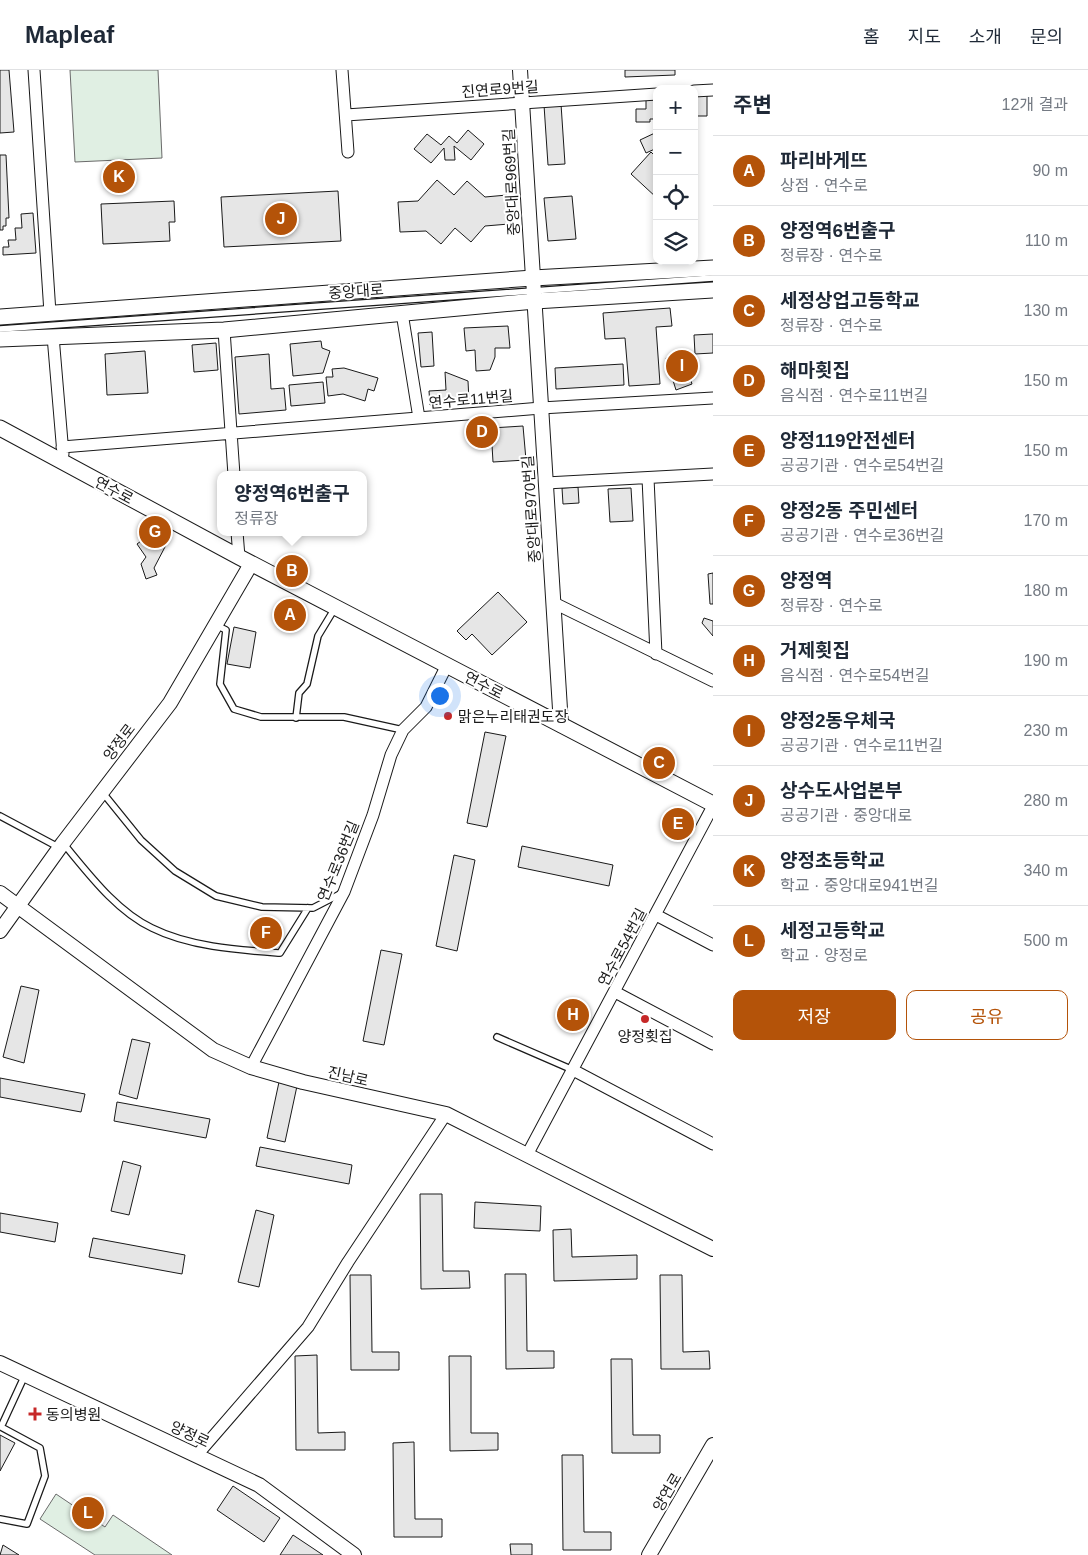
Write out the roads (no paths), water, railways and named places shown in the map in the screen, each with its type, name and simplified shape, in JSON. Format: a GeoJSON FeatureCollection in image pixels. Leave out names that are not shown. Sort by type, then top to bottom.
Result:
{"type":"FeatureCollection","features":[{"type":"Feature","properties":{"kind":"main road","name":"중앙대로"},"geometry":{"type":"LineString","coordinates":[[0,339],[224,330],[402,314],[534,290],[713,268]]}},
{"type":"Feature","properties":{"kind":"main road","name":"중앙대로"},"geometry":{"type":"LineString","coordinates":[[0,317],[534,290],[713,290]]}},
{"type":"Feature","properties":{"kind":"main road","name":"연수로"},"geometry":{"type":"LineString","coordinates":[[0,428],[245,561],[713,805]]}},
{"type":"Feature","properties":{"kind":"street"},"geometry":{"type":"LineString","coordinates":[[34,70],[50,313]]}},
{"type":"Feature","properties":{"kind":"street"},"geometry":{"type":"LineString","coordinates":[[342,70],[348,152]]}},
{"type":"Feature","properties":{"kind":"street","name":"중앙대로969번길"},"geometry":{"type":"LineString","coordinates":[[520,70],[534,290]]}},
{"type":"Feature","properties":{"kind":"street"},"geometry":{"type":"LineString","coordinates":[[698,92],[713,90]]}},
{"type":"Feature","properties":{"kind":"street","name":"진연로9번길"},"geometry":{"type":"LineString","coordinates":[[346,115],[653,94]]}},
{"type":"Feature","properties":{"kind":"street","name":"중앙대로970번길"},"geometry":{"type":"LineString","coordinates":[[534,290],[561,725]]}},
{"type":"Feature","properties":{"kind":"street"},"geometry":{"type":"LineString","coordinates":[[402,314],[419,418]]}},
{"type":"Feature","properties":{"kind":"street"},"geometry":{"type":"LineString","coordinates":[[224,330],[234,471]]}},
{"type":"Feature","properties":{"kind":"street"},"geometry":{"type":"LineString","coordinates":[[53,336],[64,463]]}},
{"type":"Feature","properties":{"kind":"street","name":"연수로11번길"},"geometry":{"type":"LineString","coordinates":[[62,447],[541,408],[713,398]]}},
{"type":"Feature","properties":{"kind":"street"},"geometry":{"type":"LineString","coordinates":[[546,483],[713,474]]}},
{"type":"Feature","properties":{"kind":"street"},"geometry":{"type":"LineString","coordinates":[[648,478],[656,654]]}},
{"type":"Feature","properties":{"kind":"street"},"geometry":{"type":"LineString","coordinates":[[238,536],[245,561]]}},
{"type":"Feature","properties":{"kind":"street","name":"양정로"},"geometry":{"type":"LineString","coordinates":[[0,931],[62,845],[170,703],[215,625],[245,561]]}},
{"type":"Feature","properties":{"kind":"street"},"geometry":{"type":"LineString","coordinates":[[554,603],[713,681]]}},
{"type":"Feature","properties":{"kind":"street","name":"연수로36번길"},"geometry":{"type":"LineString","coordinates":[[251,1067],[344,892],[373,815],[391,755],[403,730],[426,707],[447,666]]}},
{"type":"Feature","properties":{"kind":"street","name":"연수로54번길"},"geometry":{"type":"LineString","coordinates":[[527,1155],[713,805]]}},
{"type":"Feature","properties":{"kind":"street","name":"진남로"},"geometry":{"type":"LineString","coordinates":[[0,893],[213,1050],[251,1067],[303,1082],[446,1114],[713,1249]]}},
{"type":"Feature","properties":{"kind":"street"},"geometry":{"type":"LineString","coordinates":[[656,915],[713,945]]}},
{"type":"Feature","properties":{"kind":"street"},"geometry":{"type":"LineString","coordinates":[[614,992],[713,1044]]}},
{"type":"Feature","properties":{"kind":"street"},"geometry":{"type":"LineString","coordinates":[[573,1070],[713,1144]]}},
{"type":"Feature","properties":{"kind":"street"},"geometry":{"type":"LineString","coordinates":[[197,1455],[308,1327],[348,1262],[446,1114]]}},
{"type":"Feature","properties":{"kind":"street","name":"양정로"},"geometry":{"type":"LineString","coordinates":[[0,1363],[259,1485],[354,1555]]}},
{"type":"Feature","properties":{"kind":"street","name":"양연로"},"geometry":{"type":"LineString","coordinates":[[649,1555],[713,1444]]}},
{"type":"Feature","properties":{"kind":"lane"},"geometry":{"type":"LineString","coordinates":[[0,329],[713,278]]}},
{"type":"Feature","properties":{"kind":"lane"},"geometry":{"type":"LineString","coordinates":[[296,718],[299,693],[307,684],[313,666],[318,636],[335,608]]}},
{"type":"Feature","properties":{"kind":"lane"},"geometry":{"type":"LineString","coordinates":[[215,625],[226,630],[220,684],[234,709],[261,717],[344,717],[403,730]]}},
{"type":"Feature","properties":{"kind":"lane"},"geometry":{"type":"LineString","coordinates":[[102,792],[141,840],[176,871],[216,896],[262,907],[313,908],[344,892]]}},
{"type":"Feature","properties":{"kind":"lane"},"geometry":{"type":"LineString","coordinates":[[0,816],[62,845],[128,912],[151,928],[184,939],[280,953],[308,908]]}},
{"type":"Feature","properties":{"kind":"lane"},"geometry":{"type":"LineString","coordinates":[[497,1038],[573,1070]]}},
{"type":"Feature","properties":{"kind":"lane"},"geometry":{"type":"LineString","coordinates":[[0,1519],[27,1524],[45,1476],[40,1448],[1,1427],[25,1375]]}},
{"type":"Feature","properties":{"kind":"place","name":"양정초등학교"},"geometry":{"type":"Point","coordinates":[119,177]}},
{"type":"Feature","properties":{"kind":"place","name":"상수도사업본부"},"geometry":{"type":"Point","coordinates":[281,219]}},
{"type":"Feature","properties":{"kind":"place","name":"양정2동우체국"},"geometry":{"type":"Point","coordinates":[682,366]}},
{"type":"Feature","properties":{"kind":"place","name":"해마횟집"},"geometry":{"type":"Point","coordinates":[482,432]}},
{"type":"Feature","properties":{"kind":"place","name":"양정역"},"geometry":{"type":"Point","coordinates":[155,532]}},
{"type":"Feature","properties":{"kind":"place","name":"양정역6번출구"},"geometry":{"type":"Point","coordinates":[292,571]}},
{"type":"Feature","properties":{"kind":"place","name":"파리바게뜨"},"geometry":{"type":"Point","coordinates":[290,615]}},
{"type":"Feature","properties":{"kind":"place","name":"맑은누리태권도장"},"geometry":{"type":"Point","coordinates":[448,716]}},
{"type":"Feature","properties":{"kind":"place","name":"세정상업고등학교"},"geometry":{"type":"Point","coordinates":[659,763]}},
{"type":"Feature","properties":{"kind":"place","name":"양정119안전센터"},"geometry":{"type":"Point","coordinates":[678,824]}},
{"type":"Feature","properties":{"kind":"place","name":"양정2동 주민센터"},"geometry":{"type":"Point","coordinates":[266,933]}},
{"type":"Feature","properties":{"kind":"place","name":"거제횟집"},"geometry":{"type":"Point","coordinates":[573,1015]}},
{"type":"Feature","properties":{"kind":"place","name":"양정횟집"},"geometry":{"type":"Point","coordinates":[645,1019]}},
{"type":"Feature","properties":{"kind":"place","name":"동의병원"},"geometry":{"type":"Point","coordinates":[35,1414]}},
{"type":"Feature","properties":{"kind":"place","name":"세정고등학교"},"geometry":{"type":"Point","coordinates":[88,1513]}}]}
